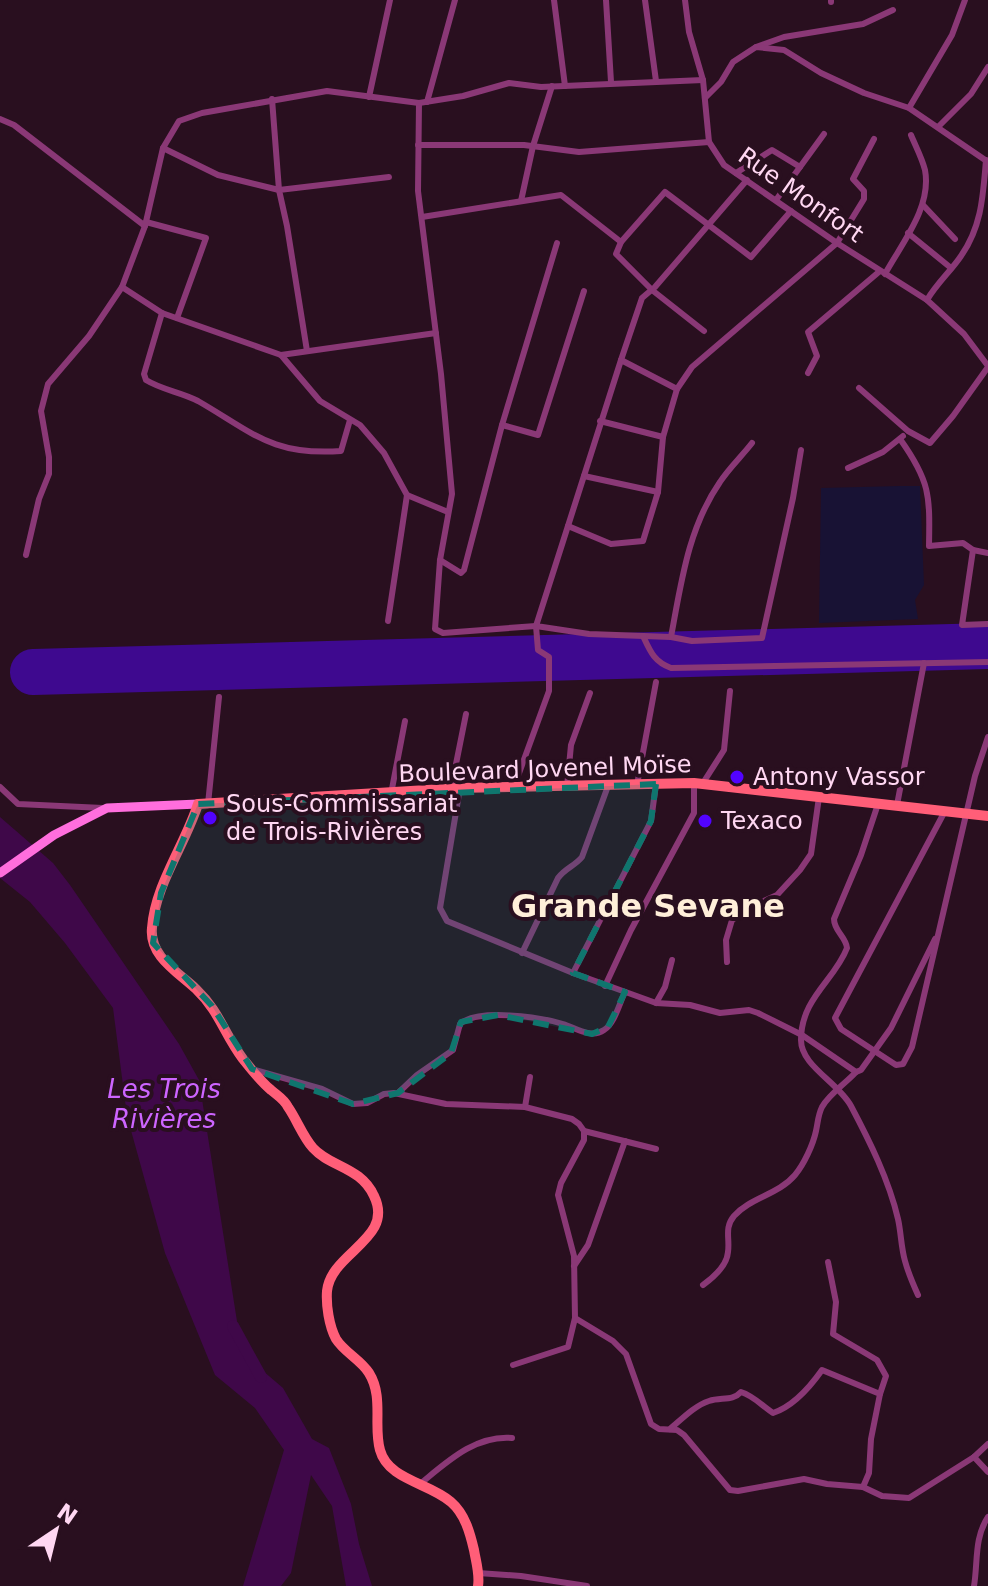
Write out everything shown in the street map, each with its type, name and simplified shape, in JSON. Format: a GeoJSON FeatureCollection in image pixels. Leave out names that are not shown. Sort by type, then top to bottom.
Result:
{"type":"FeatureCollection","features":[{"type":"Feature","properties":{"kind":"main road","name":"Boulevard Jovenel Moïse"},"geometry":{"type":"LineString","coordinates":[[203,804],[456,789],[699,783],[988,816]]}},
{"type":"Feature","properties":{"kind":"main road"},"geometry":{"type":"LineString","coordinates":[[0,873],[54,835],[107,808],[203,804],[161,893],[152,928],[153,943],[159,955],[212,1006],[242,1058],[282,1099],[314,1149],[356,1174],[368,1185],[376,1199],[377,1222],[369,1238],[338,1265],[330,1279],[327,1292],[329,1317],[337,1340],[369,1373],[376,1387],[381,1457],[388,1466],[451,1502],[461,1514],[472,1542],[478,1586]]}},
{"type":"Feature","properties":{"kind":"street"},"geometry":{"type":"LineString","coordinates":[[369,97],[390,0]]}},
{"type":"Feature","properties":{"kind":"street"},"geometry":{"type":"LineString","coordinates":[[455,0],[423,103],[418,145],[418,191],[452,494],[440,560],[435,629],[439,632],[536,626],[589,634],[671,637],[692,641],[762,638],[801,450]]}},
{"type":"Feature","properties":{"kind":"street"},"geometry":{"type":"LineString","coordinates":[[554,0],[565,86]]}},
{"type":"Feature","properties":{"kind":"street"},"geometry":{"type":"LineString","coordinates":[[606,0],[611,82]]}},
{"type":"Feature","properties":{"kind":"street"},"geometry":{"type":"LineString","coordinates":[[645,0],[656,81]]}},
{"type":"Feature","properties":{"kind":"street","name":"Rue Monfort"},"geometry":{"type":"LineString","coordinates":[[685,0],[689,32],[703,80],[709,142],[724,165],[927,300],[964,334],[988,367]]}},
{"type":"Feature","properties":{"kind":"street"},"geometry":{"type":"LineString","coordinates":[[909,108],[952,35],[965,0]]}},
{"type":"Feature","properties":{"kind":"street"},"geometry":{"type":"LineString","coordinates":[[705,98],[721,82],[733,62],[756,47],[784,37],[863,24],[893,10]]}},
{"type":"Feature","properties":{"kind":"street"},"geometry":{"type":"LineString","coordinates":[[756,47],[784,50],[821,73],[864,93],[909,108],[987,161],[982,205],[975,232],[927,300]]}},
{"type":"Feature","properties":{"kind":"street"},"geometry":{"type":"LineString","coordinates":[[938,127],[971,94],[988,67]]}},
{"type":"Feature","properties":{"kind":"street"},"geometry":{"type":"LineString","coordinates":[[26,555],[39,499],[49,474],[41,411],[48,384],[89,336],[122,287],[145,224],[163,148],[179,121],[202,113],[327,91],[423,103],[509,83],[565,86],[703,80]]}},
{"type":"Feature","properties":{"kind":"street"},"geometry":{"type":"LineString","coordinates":[[521,201],[533,146],[552,86]]}},
{"type":"Feature","properties":{"kind":"street"},"geometry":{"type":"LineString","coordinates":[[272,99],[279,190],[307,351]]}},
{"type":"Feature","properties":{"kind":"street"},"geometry":{"type":"LineString","coordinates":[[0,119],[14,125],[145,224],[206,238],[177,318]]}},
{"type":"Feature","properties":{"kind":"street"},"geometry":{"type":"LineString","coordinates":[[776,200],[824,134]]}},
{"type":"Feature","properties":{"kind":"street"},"geometry":{"type":"LineString","coordinates":[[808,373],[817,356],[808,332],[882,272],[923,205],[924,167],[911,135]]}},
{"type":"Feature","properties":{"kind":"street"},"geometry":{"type":"LineString","coordinates":[[568,526],[611,544],[643,541],[658,492],[663,437],[677,389],[692,367],[837,243],[864,199],[864,191],[853,179],[874,139]]}},
{"type":"Feature","properties":{"kind":"street"},"geometry":{"type":"LineString","coordinates":[[418,145],[533,146],[579,152],[709,142]]}},
{"type":"Feature","properties":{"kind":"street"},"geometry":{"type":"LineString","coordinates":[[163,148],[218,175],[279,190],[389,177]]}},
{"type":"Feature","properties":{"kind":"street"},"geometry":{"type":"LineString","coordinates":[[736,173],[772,150],[800,167]]}},
{"type":"Feature","properties":{"kind":"street"},"geometry":{"type":"LineString","coordinates":[[514,787],[549,691],[549,657],[538,650],[536,626],[642,298],[747,180]]}},
{"type":"Feature","properties":{"kind":"street"},"geometry":{"type":"LineString","coordinates":[[704,331],[652,290],[616,254],[621,242],[665,192],[751,257],[791,211]]}},
{"type":"Feature","properties":{"kind":"street"},"geometry":{"type":"LineString","coordinates":[[422,217],[561,195],[621,242]]}},
{"type":"Feature","properties":{"kind":"street"},"geometry":{"type":"LineString","coordinates":[[923,205],[955,239]]}},
{"type":"Feature","properties":{"kind":"street"},"geometry":{"type":"LineString","coordinates":[[908,233],[951,268]]}},
{"type":"Feature","properties":{"kind":"street"},"geometry":{"type":"LineString","coordinates":[[440,560],[461,573],[464,570],[502,425],[557,243]]}},
{"type":"Feature","properties":{"kind":"street"},"geometry":{"type":"LineString","coordinates":[[122,287],[162,313],[281,355],[436,333]]}},
{"type":"Feature","properties":{"kind":"street"},"geometry":{"type":"LineString","coordinates":[[502,425],[538,435],[584,291]]}},
{"type":"Feature","properties":{"kind":"street"},"geometry":{"type":"LineString","coordinates":[[162,313],[144,374],[146,380],[195,400],[259,439],[290,449],[341,451],[350,420]]}},
{"type":"Feature","properties":{"kind":"street"},"geometry":{"type":"LineString","coordinates":[[281,355],[320,401],[360,425],[384,453],[407,495],[388,621]]}},
{"type":"Feature","properties":{"kind":"street"},"geometry":{"type":"LineString","coordinates":[[621,360],[677,389]]}},
{"type":"Feature","properties":{"kind":"street"},"geometry":{"type":"LineString","coordinates":[[859,388],[908,431],[930,443],[988,367]]}},
{"type":"Feature","properties":{"kind":"street"},"geometry":{"type":"LineString","coordinates":[[600,421],[663,437]]}},
{"type":"Feature","properties":{"kind":"street"},"geometry":{"type":"LineString","coordinates":[[848,468],[883,452],[908,431]]}},
{"type":"Feature","properties":{"kind":"street"},"geometry":{"type":"LineString","coordinates":[[900,439],[925,480],[929,499],[929,546],[963,543],[973,550],[988,553]]}},
{"type":"Feature","properties":{"kind":"street"},"geometry":{"type":"LineString","coordinates":[[671,637],[695,528],[719,483],[752,443]]}},
{"type":"Feature","properties":{"kind":"street"},"geometry":{"type":"LineString","coordinates":[[584,476],[658,492]]}},
{"type":"Feature","properties":{"kind":"street"},"geometry":{"type":"LineString","coordinates":[[407,495],[448,512]]}},
{"type":"Feature","properties":{"kind":"street"},"geometry":{"type":"LineString","coordinates":[[973,550],[962,625],[988,624]]}},
{"type":"Feature","properties":{"kind":"street"},"geometry":{"type":"LineString","coordinates":[[643,636],[651,655],[671,668],[988,662]]}},
{"type":"Feature","properties":{"kind":"street"},"geometry":{"type":"LineString","coordinates":[[897,806],[924,663]]}},
{"type":"Feature","properties":{"kind":"street"},"geometry":{"type":"LineString","coordinates":[[637,785],[656,682]]}},
{"type":"Feature","properties":{"kind":"street"},"geometry":{"type":"LineString","coordinates":[[605,986],[631,930],[694,813],[699,783],[724,750],[730,691]]}},
{"type":"Feature","properties":{"kind":"street"},"geometry":{"type":"LineString","coordinates":[[567,787],[571,745],[590,693]]}},
{"type":"Feature","properties":{"kind":"street"},"geometry":{"type":"LineString","coordinates":[[203,804],[219,697]]}},
{"type":"Feature","properties":{"kind":"street"},"geometry":{"type":"LineString","coordinates":[[466,714],[440,908],[442,915],[454,926],[656,1003],[690,1005],[720,1013],[749,1010],[802,1035],[856,1072]]}},
{"type":"Feature","properties":{"kind":"street"},"geometry":{"type":"LineString","coordinates":[[391,794],[405,721]]}},
{"type":"Feature","properties":{"kind":"street"},"geometry":{"type":"LineString","coordinates":[[945,811],[836,1015],[838,1026],[896,1065],[903,1064],[906,1059],[925,1000],[935,939],[975,776],[988,737]]}},
{"type":"Feature","properties":{"kind":"street"},"geometry":{"type":"LineString","coordinates":[[573,973],[651,821],[656,784]]}},
{"type":"Feature","properties":{"kind":"street"},"geometry":{"type":"LineString","coordinates":[[522,953],[558,878],[582,857],[608,786]]}},
{"type":"Feature","properties":{"kind":"street"},"geometry":{"type":"LineString","coordinates":[[0,787],[18,804],[107,808]]}},
{"type":"Feature","properties":{"kind":"street"},"geometry":{"type":"LineString","coordinates":[[727,962],[726,940],[732,920],[777,895],[811,854],[819,797]]}},
{"type":"Feature","properties":{"kind":"street"},"geometry":{"type":"LineString","coordinates":[[878,804],[834,919],[834,925],[847,948],[818,989],[802,1035],[805,1055],[849,1103],[883,1177],[898,1218],[905,1260],[918,1295]]}},
{"type":"Feature","properties":{"kind":"street"},"geometry":{"type":"LineString","coordinates":[[703,1285],[717,1275],[728,1254],[728,1226],[734,1216],[757,1198],[779,1190],[795,1174],[813,1138],[823,1105],[833,1092],[840,1090],[861,1070],[875,1052],[903,1006],[935,939]]}},
{"type":"Feature","properties":{"kind":"street"},"geometry":{"type":"LineString","coordinates":[[656,1003],[665,987],[672,960]]}},
{"type":"Feature","properties":{"kind":"street"},"geometry":{"type":"LineString","coordinates":[[398,1093],[417,1075],[451,1053],[460,1024],[470,1017],[498,1015],[548,1021],[592,1034],[601,1033],[608,1027],[625,992]]}},
{"type":"Feature","properties":{"kind":"street"},"geometry":{"type":"LineString","coordinates":[[252,1069],[322,1089],[353,1104],[398,1093],[446,1104],[525,1107],[572,1119],[584,1131],[656,1149]]}},
{"type":"Feature","properties":{"kind":"street"},"geometry":{"type":"LineString","coordinates":[[525,1107],[530,1077]]}},
{"type":"Feature","properties":{"kind":"street"},"geometry":{"type":"LineString","coordinates":[[513,1365],[568,1347],[575,1318],[574,1266],[570,1235],[558,1195],[564,1176],[581,1150],[584,1131]]}},
{"type":"Feature","properties":{"kind":"street"},"geometry":{"type":"LineString","coordinates":[[574,1266],[588,1245],[625,1141]]}},
{"type":"Feature","properties":{"kind":"street"},"geometry":{"type":"LineString","coordinates":[[828,1262],[836,1302],[833,1334],[877,1360],[886,1376],[871,1439],[869,1473],[863,1487]]}},
{"type":"Feature","properties":{"kind":"street"},"geometry":{"type":"LineString","coordinates":[[575,1318],[620,1347],[632,1370],[648,1421],[659,1429],[679,1431],[690,1440],[722,1483],[733,1491],[804,1479],[863,1487],[882,1496],[909,1498],[974,1457],[988,1444]]}},
{"type":"Feature","properties":{"kind":"street"},"geometry":{"type":"LineString","coordinates":[[670,1429],[708,1401],[737,1397],[741,1392],[751,1395],[759,1405],[773,1413],[779,1412],[802,1395],[822,1370],[880,1394]]}},
{"type":"Feature","properties":{"kind":"street"},"geometry":{"type":"LineString","coordinates":[[420,1484],[474,1445],[491,1438],[512,1438]]}},
{"type":"Feature","properties":{"kind":"street"},"geometry":{"type":"LineString","coordinates":[[974,1457],[988,1472]]}},
{"type":"Feature","properties":{"kind":"street"},"geometry":{"type":"LineString","coordinates":[[974,1586],[979,1557],[977,1539],[988,1517]]}},
{"type":"Feature","properties":{"kind":"street"},"geometry":{"type":"LineString","coordinates":[[478,1573],[587,1586]]}},
{"type":"Feature","properties":{"kind":"highlighted area"},"geometry":{"type":"Polygon","coordinates":[[[656,784],[651,821],[573,973],[625,992],[608,1027],[592,1034],[498,1015],[461,1022],[451,1053],[398,1093],[367,1103],[353,1104],[252,1069],[212,1006],[153,943],[161,893],[198,804],[656,784]]]}},
{"type":"Feature","properties":{"kind":"shaded area"},"geometry":{"type":"Polygon","coordinates":[[[920,486],[924,585],[915,600],[918,619],[819,623],[821,488],[920,486]]]}},
{"type":"Feature","properties":{"kind":"water","name":"Les Trois Rivières"},"geometry":{"type":"Polygon","coordinates":[[[0,817],[53,863],[70,885],[179,1044],[199,1080],[242,1353],[283,1388],[312,1439],[329,1448],[351,1504],[372,1586],[346,1586],[332,1506],[311,1475],[291,1573],[281,1586],[243,1586],[284,1450],[255,1408],[215,1375],[165,1253],[127,1116],[113,1008],[30,902],[0,878],[0,817]]]}},
{"type":"Feature","properties":{"kind":"waterway","name":"Les Trois Rivières"},"geometry":{"type":"LineString","coordinates":[[233,1326],[261,1377]]}},
{"type":"Feature","properties":{"kind":"runway"},"geometry":{"type":"LineString","coordinates":[[33,672],[988,646]]}},
{"type":"Feature","properties":{"kind":"place","name":"Antony Vassor"},"geometry":{"type":"Point","coordinates":[737,777]}},
{"type":"Feature","properties":{"kind":"place","name":"Sous-Commissariat de Trois-Rivières"},"geometry":{"type":"Point","coordinates":[210,818]}},
{"type":"Feature","properties":{"kind":"place","name":"Texaco"},"geometry":{"type":"Point","coordinates":[705,821]}},
{"type":"Feature","properties":{"kind":"district","name":"Grande Sevane"},"geometry":{"type":"Point","coordinates":[648,906]}}]}
